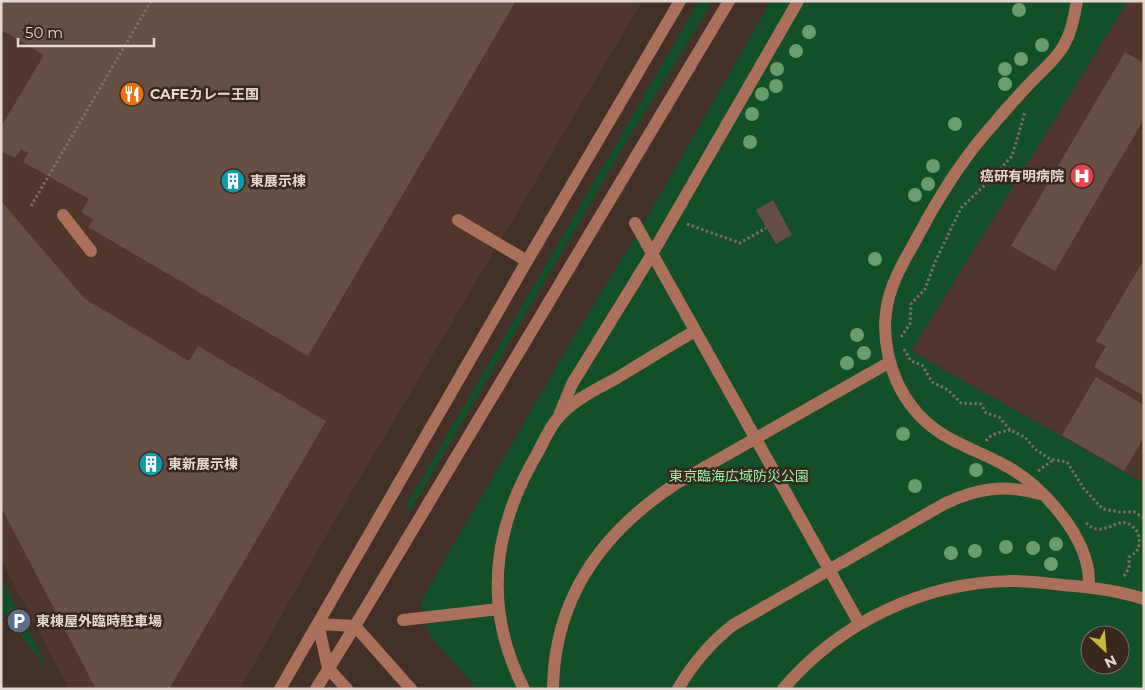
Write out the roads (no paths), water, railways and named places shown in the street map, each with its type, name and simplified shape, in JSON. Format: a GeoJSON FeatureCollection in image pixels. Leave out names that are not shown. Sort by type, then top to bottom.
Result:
{"type":"FeatureCollection","features":[{"type":"Feature","properties":{"kind":"street"},"geometry":{"type":"LineString","coordinates":[[280,689],[527,261],[680,1]]}},
{"type":"Feature","properties":{"kind":"street"},"geometry":{"type":"LineString","coordinates":[[316,689],[729,1]]}},
{"type":"Feature","properties":{"kind":"street"},"geometry":{"type":"LineString","coordinates":[[524,689],[509,653],[499,608],[497,569],[507,519],[521,482],[558,418],[572,384],[652,254],[798,1]]}},
{"type":"Feature","properties":{"kind":"street"},"geometry":{"type":"LineString","coordinates":[[1077,1],[1070,31],[1064,45],[984,135],[952,176],[933,207],[900,270],[891,292],[886,311],[886,342],[895,378],[902,392],[922,419],[944,436],[1009,468],[1043,495],[1065,520],[1081,548],[1087,564],[1089,587]]}},
{"type":"Feature","properties":{"kind":"street"},"geometry":{"type":"LineString","coordinates":[[63,215],[92,251]]}},
{"type":"Feature","properties":{"kind":"street"},"geometry":{"type":"LineString","coordinates":[[458,220],[527,261]]}},
{"type":"Feature","properties":{"kind":"street"},"geometry":{"type":"LineString","coordinates":[[635,223],[859,623]]}},
{"type":"Feature","properties":{"kind":"street"},"geometry":{"type":"LineString","coordinates":[[558,418],[583,398],[695,331]]}},
{"type":"Feature","properties":{"kind":"street"},"geometry":{"type":"LineString","coordinates":[[553,689],[554,669],[560,636],[571,600],[587,569],[610,538],[624,523],[657,496],[890,362]]}},
{"type":"Feature","properties":{"kind":"street"},"geometry":{"type":"LineString","coordinates":[[678,689],[701,654],[716,638],[751,614],[958,497],[973,492],[999,488],[1013,488],[1043,495]]}},
{"type":"Feature","properties":{"kind":"street"},"geometry":{"type":"LineString","coordinates":[[783,689],[812,657],[859,623],[896,605],[930,592],[968,584],[1014,581],[1089,587],[1144,599]]}},
{"type":"Feature","properties":{"kind":"street"},"geometry":{"type":"LineString","coordinates":[[403,620],[499,608]]}},
{"type":"Feature","properties":{"kind":"street"},"geometry":{"type":"LineString","coordinates":[[318,624],[355,626],[411,689]]}},
{"type":"Feature","properties":{"kind":"street"},"geometry":{"type":"LineString","coordinates":[[318,624],[328,668],[347,689]]}},
{"type":"Feature","properties":{"kind":"place","name":"CAFEカレー王国"},"geometry":{"type":"Point","coordinates":[132,94]}},
{"type":"Feature","properties":{"kind":"place","name":"癌研有明病院"},"geometry":{"type":"Point","coordinates":[1082,176]}},
{"type":"Feature","properties":{"kind":"place","name":"東展示棟"},"geometry":{"type":"Point","coordinates":[233,181]}},
{"type":"Feature","properties":{"kind":"place","name":"東新展示棟"},"geometry":{"type":"Point","coordinates":[151,464]}},
{"type":"Feature","properties":{"kind":"place","name":"東棟屋外臨時駐車場"},"geometry":{"type":"Point","coordinates":[19,621]}},
{"type":"Feature","properties":{"kind":"park label","name":"東京臨海広域防災公園"},"geometry":{"type":"Point","coordinates":[739,476]}}]}
